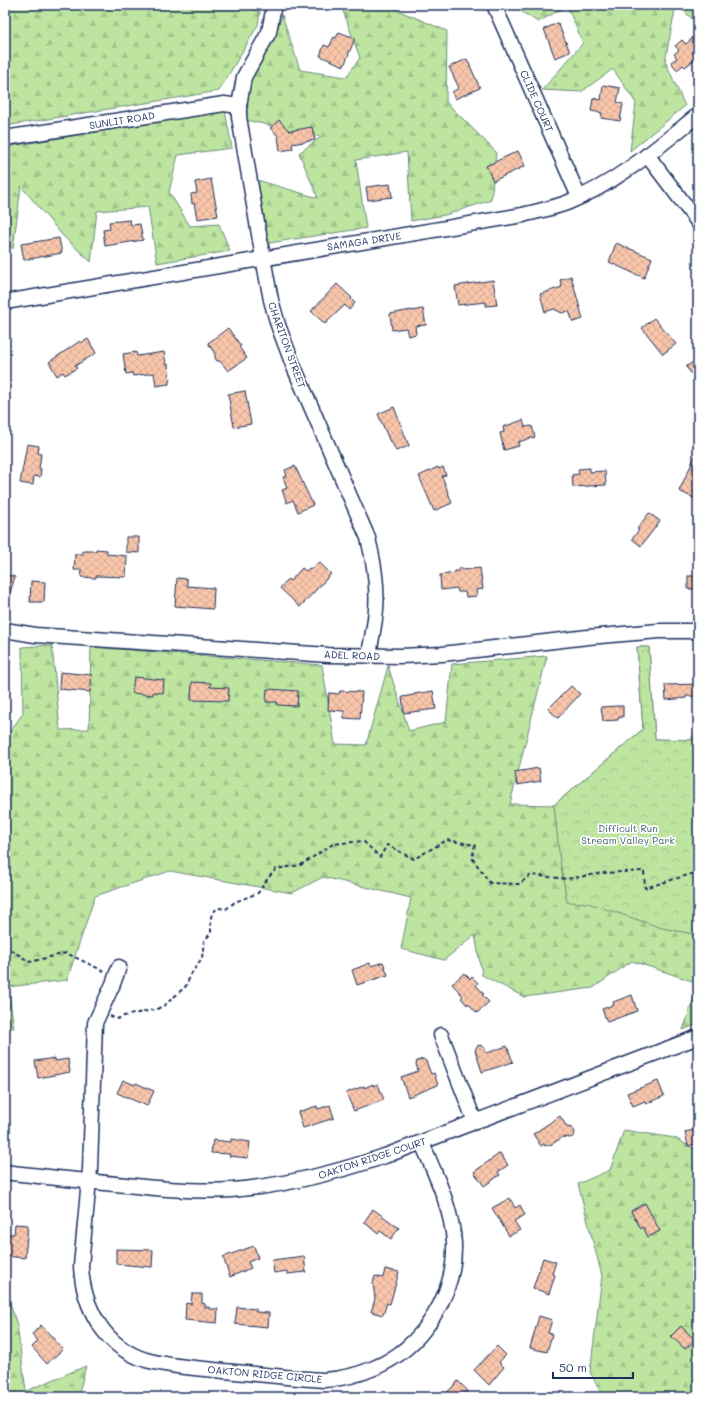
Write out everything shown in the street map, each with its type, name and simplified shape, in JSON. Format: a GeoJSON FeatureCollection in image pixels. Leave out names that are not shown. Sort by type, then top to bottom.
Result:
{"type":"FeatureCollection","features":[{"type":"Feature","properties":{"kind":"street","name":"CHARITON STREET"},"geometry":{"type":"LineString","coordinates":[[274,5],[269,32],[244,77],[239,106],[239,118],[271,300],[290,359],[368,538],[373,558],[376,578],[376,608],[369,656]]}},
{"type":"Feature","properties":{"kind":"street","name":"CLIDE COURT"},"geometry":{"type":"LineString","coordinates":[[494,5],[579,197]]}},
{"type":"Feature","properties":{"kind":"street","name":"SUNLIT ROAD"},"geometry":{"type":"LineString","coordinates":[[5,138],[224,104],[239,106]]}},
{"type":"Feature","properties":{"kind":"street","name":"SAMAGA DRIVE"},"geometry":{"type":"LineString","coordinates":[[5,302],[522,215],[551,208],[602,186],[647,156],[698,115]]}},
{"type":"Feature","properties":{"kind":"street"},"geometry":{"type":"LineString","coordinates":[[647,156],[698,222]]}},
{"type":"Feature","properties":{"kind":"street","name":"ADEL ROAD"},"geometry":{"type":"LineString","coordinates":[[5,630],[35,635],[328,655],[369,656],[442,654],[588,637],[659,631],[698,631]]}},
{"type":"Feature","properties":{"kind":"street","name":"OAKTON RIDGE CIRCLE"},"geometry":{"type":"LineString","coordinates":[[117,972],[95,1023],[89,1182],[81,1266],[85,1295],[97,1322],[106,1334],[130,1353],[144,1359],[165,1364],[324,1380],[340,1379],[360,1374],[375,1368],[394,1357],[422,1332],[434,1315],[450,1280],[454,1260],[452,1224],[437,1180],[422,1143]]}},
{"type":"Feature","properties":{"kind":"street"},"geometry":{"type":"LineString","coordinates":[[441,1035],[475,1122]]}},
{"type":"Feature","properties":{"kind":"street","name":"OAKTON RIDGE COURT"},"geometry":{"type":"LineString","coordinates":[[5,1172],[167,1190],[199,1191],[262,1187],[304,1180],[345,1169],[422,1143],[698,1037]]}},
{"type":"Feature","properties":{"kind":"path"},"geometry":{"type":"LineString","coordinates":[[100,1011],[117,1019],[124,1016],[156,1010],[165,1005],[186,986],[191,974],[202,958],[204,941],[211,933],[211,916],[213,912],[218,908],[226,909],[235,902],[258,893],[268,878],[276,870],[301,865],[333,844],[363,841],[380,857],[387,845],[414,859],[447,840],[475,845],[472,858],[490,883],[519,884],[531,875],[567,879],[602,873],[644,871],[645,888],[698,872]]}},
{"type":"Feature","properties":{"kind":"path"},"geometry":{"type":"LineString","coordinates":[[5,946],[30,962],[66,953],[117,972]]}},
{"type":"Feature","properties":{"kind":"green space"},"geometry":{"type":"Polygon","coordinates":[[[5,5],[240,5],[260,12],[258,25],[219,91],[5,126],[5,5]]]}},
{"type":"Feature","properties":{"kind":"green space"},"geometry":{"type":"Polygon","coordinates":[[[341,5],[396,5],[397,10],[447,31],[446,102],[496,152],[491,200],[445,215],[411,221],[407,152],[356,160],[366,228],[269,243],[257,180],[318,198],[299,153],[321,137],[246,120],[245,108],[248,87],[268,49],[282,15],[300,70],[346,77],[360,58],[341,5]]]}},
{"type":"Feature","properties":{"kind":"green space"},"geometry":{"type":"Polygon","coordinates":[[[511,5],[676,5],[665,61],[685,106],[630,151],[636,103],[613,69],[581,92],[542,90],[583,43],[567,6],[538,22],[511,5]]]}},
{"type":"Feature","properties":{"kind":"green space"},"geometry":{"type":"Polygon","coordinates":[[[677,5],[698,5],[698,24],[677,5]]]}},
{"type":"Feature","properties":{"kind":"green space"},"geometry":{"type":"Polygon","coordinates":[[[225,111],[232,148],[178,155],[169,192],[190,226],[219,224],[230,251],[157,263],[148,207],[97,211],[91,262],[62,235],[21,186],[13,249],[5,239],[5,147],[225,111]]]}},
{"type":"Feature","properties":{"kind":"green space"},"geometry":{"type":"Polygon","coordinates":[[[52,645],[60,730],[89,729],[91,647],[322,665],[335,744],[366,745],[388,666],[409,731],[446,722],[452,664],[547,656],[510,804],[554,805],[643,729],[637,647],[649,647],[655,739],[691,740],[698,728],[698,983],[632,961],[593,988],[524,997],[482,975],[475,935],[444,960],[401,949],[411,898],[323,877],[292,893],[170,871],[95,896],[67,980],[8,987],[14,1028],[5,1029],[5,739],[23,713],[22,647],[52,645]]]}},
{"type":"Feature","properties":{"kind":"green space","name":"Difficult Run Stream Valley Park"},"geometry":{"type":"Polygon","coordinates":[[[637,647],[649,647],[655,739],[698,740],[698,935],[662,928],[588,903],[567,902],[560,861],[554,805],[643,729],[637,647]]]}},
{"type":"Feature","properties":{"kind":"green space"},"geometry":{"type":"Polygon","coordinates":[[[698,986],[698,1024],[683,1030],[698,986]]]}},
{"type":"Feature","properties":{"kind":"green space"},"geometry":{"type":"Polygon","coordinates":[[[624,1130],[675,1138],[698,1151],[698,1397],[603,1397],[590,1372],[602,1276],[578,1184],[610,1170],[624,1130]]]}},
{"type":"Feature","properties":{"kind":"green space"},"geometry":{"type":"Polygon","coordinates":[[[5,1288],[17,1325],[26,1391],[86,1366],[78,1397],[5,1397],[5,1288]]]}},
{"type":"Feature","properties":{"kind":"building"},"geometry":{"type":"Polygon","coordinates":[[[558,23],[570,52],[555,58],[544,29],[558,23]]]}},
{"type":"Feature","properties":{"kind":"building"},"geometry":{"type":"Polygon","coordinates":[[[339,32],[355,38],[344,66],[320,56],[324,45],[329,47],[334,37],[336,38],[339,32]]]}},
{"type":"Feature","properties":{"kind":"building"},"geometry":{"type":"Polygon","coordinates":[[[698,33],[698,57],[685,67],[683,65],[677,70],[671,62],[677,58],[674,54],[679,50],[675,46],[682,40],[686,44],[698,33]]]}},
{"type":"Feature","properties":{"kind":"building"},"geometry":{"type":"Polygon","coordinates":[[[467,59],[480,88],[455,99],[452,92],[459,88],[449,67],[467,59]]]}},
{"type":"Feature","properties":{"kind":"building"},"geometry":{"type":"Polygon","coordinates":[[[603,85],[620,88],[617,102],[623,104],[620,121],[601,118],[602,113],[591,111],[593,98],[601,100],[603,85]]]}},
{"type":"Feature","properties":{"kind":"building"},"geometry":{"type":"Polygon","coordinates":[[[279,120],[289,131],[312,127],[315,140],[292,144],[293,149],[280,151],[278,136],[270,128],[279,120]]]}},
{"type":"Feature","properties":{"kind":"building"},"geometry":{"type":"Polygon","coordinates":[[[518,151],[525,166],[493,181],[486,166],[518,151]]]}},
{"type":"Feature","properties":{"kind":"building"},"geometry":{"type":"Polygon","coordinates":[[[211,179],[218,216],[197,219],[194,203],[192,204],[191,194],[197,193],[195,182],[211,179]]]}},
{"type":"Feature","properties":{"kind":"building"},"geometry":{"type":"Polygon","coordinates":[[[390,184],[392,197],[368,200],[366,187],[390,184]]]}},
{"type":"Feature","properties":{"kind":"building"},"geometry":{"type":"Polygon","coordinates":[[[130,220],[131,225],[140,224],[143,240],[105,246],[103,230],[110,229],[109,222],[130,220]]]}},
{"type":"Feature","properties":{"kind":"building"},"geometry":{"type":"Polygon","coordinates":[[[59,238],[62,253],[24,260],[21,244],[59,238]]]}},
{"type":"Feature","properties":{"kind":"building"},"geometry":{"type":"Polygon","coordinates":[[[616,243],[652,258],[644,278],[609,262],[616,243]]]}},
{"type":"Feature","properties":{"kind":"building"},"geometry":{"type":"Polygon","coordinates":[[[571,276],[583,319],[573,322],[569,311],[562,313],[554,309],[545,312],[540,294],[562,287],[560,280],[571,276]]]}},
{"type":"Feature","properties":{"kind":"building"},"geometry":{"type":"Polygon","coordinates":[[[493,280],[497,305],[486,306],[486,302],[458,305],[455,286],[493,280]]]}},
{"type":"Feature","properties":{"kind":"building"},"geometry":{"type":"Polygon","coordinates":[[[337,284],[352,298],[351,299],[355,303],[349,310],[345,305],[325,324],[311,311],[337,284]]]}},
{"type":"Feature","properties":{"kind":"building"},"geometry":{"type":"Polygon","coordinates":[[[423,309],[426,325],[415,326],[416,334],[408,336],[406,328],[392,330],[390,314],[423,309]]]}},
{"type":"Feature","properties":{"kind":"building"},"geometry":{"type":"Polygon","coordinates":[[[654,318],[676,344],[663,354],[642,328],[654,318]]]}},
{"type":"Feature","properties":{"kind":"building"},"geometry":{"type":"Polygon","coordinates":[[[228,328],[241,346],[239,347],[247,358],[228,371],[220,361],[217,361],[215,354],[208,343],[228,328]]]}},
{"type":"Feature","properties":{"kind":"building"},"geometry":{"type":"Polygon","coordinates":[[[88,339],[96,353],[75,366],[77,368],[65,375],[63,372],[57,376],[49,362],[80,341],[81,343],[88,339]]]}},
{"type":"Feature","properties":{"kind":"building"},"geometry":{"type":"Polygon","coordinates":[[[136,352],[137,356],[164,352],[166,364],[168,364],[169,384],[156,386],[154,373],[133,376],[132,373],[126,374],[123,354],[136,352]]]}},
{"type":"Feature","properties":{"kind":"building"},"geometry":{"type":"Polygon","coordinates":[[[698,358],[698,382],[686,367],[698,358]]]}},
{"type":"Feature","properties":{"kind":"building"},"geometry":{"type":"Polygon","coordinates":[[[245,391],[251,424],[234,427],[228,394],[245,391]]]}},
{"type":"Feature","properties":{"kind":"building"},"geometry":{"type":"Polygon","coordinates":[[[394,407],[409,446],[396,451],[391,441],[390,442],[378,414],[394,407]]]}},
{"type":"Feature","properties":{"kind":"building"},"geometry":{"type":"Polygon","coordinates":[[[523,420],[525,427],[532,426],[535,437],[518,442],[519,446],[504,450],[500,433],[504,432],[503,427],[523,420]]]}},
{"type":"Feature","properties":{"kind":"building"},"geometry":{"type":"Polygon","coordinates":[[[27,444],[39,446],[38,453],[41,454],[39,469],[41,469],[40,477],[34,476],[33,485],[20,483],[27,444]]]}},
{"type":"Feature","properties":{"kind":"building"},"geometry":{"type":"Polygon","coordinates":[[[698,450],[698,500],[679,491],[698,450]]]}},
{"type":"Feature","properties":{"kind":"building"},"geometry":{"type":"Polygon","coordinates":[[[295,466],[313,505],[298,512],[293,500],[287,503],[282,490],[287,488],[283,477],[287,476],[285,470],[295,466]]]}},
{"type":"Feature","properties":{"kind":"building"},"geometry":{"type":"Polygon","coordinates":[[[438,467],[439,469],[443,467],[446,475],[442,476],[452,503],[434,511],[419,476],[438,467]]]}},
{"type":"Feature","properties":{"kind":"building"},"geometry":{"type":"Polygon","coordinates":[[[590,468],[590,472],[605,471],[606,485],[573,487],[572,475],[579,474],[578,469],[590,468]]]}},
{"type":"Feature","properties":{"kind":"building"},"geometry":{"type":"Polygon","coordinates":[[[649,513],[660,521],[641,546],[632,539],[639,530],[637,529],[649,513]]]}},
{"type":"Feature","properties":{"kind":"building"},"geometry":{"type":"Polygon","coordinates":[[[126,537],[139,537],[139,553],[126,552],[126,537]]]}},
{"type":"Feature","properties":{"kind":"building"},"geometry":{"type":"Polygon","coordinates":[[[96,549],[107,550],[107,554],[127,556],[126,577],[81,577],[82,570],[74,570],[75,554],[83,554],[83,551],[96,551],[96,549]]]}},
{"type":"Feature","properties":{"kind":"building"},"geometry":{"type":"Polygon","coordinates":[[[319,562],[331,574],[300,607],[280,588],[288,579],[290,581],[302,568],[306,571],[309,568],[311,569],[319,562]]]}},
{"type":"Feature","properties":{"kind":"building"},"geometry":{"type":"Polygon","coordinates":[[[460,567],[463,570],[480,568],[483,589],[476,590],[477,596],[466,597],[465,592],[458,592],[457,588],[441,590],[440,575],[455,573],[455,571],[458,571],[460,567]]]}},
{"type":"Feature","properties":{"kind":"building"},"geometry":{"type":"Polygon","coordinates":[[[5,574],[15,577],[7,602],[5,601],[5,574]]]}},
{"type":"Feature","properties":{"kind":"building"},"geometry":{"type":"Polygon","coordinates":[[[688,576],[698,576],[698,589],[688,589],[688,576]]]}},
{"type":"Feature","properties":{"kind":"building"},"geometry":{"type":"Polygon","coordinates":[[[177,578],[187,579],[187,586],[214,588],[213,609],[175,606],[177,578]]]}},
{"type":"Feature","properties":{"kind":"building"},"geometry":{"type":"Polygon","coordinates":[[[31,581],[45,582],[44,602],[30,602],[31,581]]]}},
{"type":"Feature","properties":{"kind":"building"},"geometry":{"type":"Polygon","coordinates":[[[60,672],[92,675],[90,692],[59,689],[60,672]]]}},
{"type":"Feature","properties":{"kind":"building"},"geometry":{"type":"Polygon","coordinates":[[[134,677],[164,680],[163,693],[153,692],[153,695],[132,693],[134,677]]]}},
{"type":"Feature","properties":{"kind":"building"},"geometry":{"type":"Polygon","coordinates":[[[192,682],[211,683],[210,687],[229,688],[228,701],[191,700],[192,682]]]}},
{"type":"Feature","properties":{"kind":"building"},"geometry":{"type":"Polygon","coordinates":[[[697,684],[697,696],[686,696],[686,698],[666,700],[665,685],[697,684]]]}},
{"type":"Feature","properties":{"kind":"building"},"geometry":{"type":"Polygon","coordinates":[[[571,686],[580,694],[558,718],[548,709],[571,686]]]}},
{"type":"Feature","properties":{"kind":"building"},"geometry":{"type":"Polygon","coordinates":[[[267,689],[298,691],[297,706],[277,705],[277,702],[266,702],[267,689]]]}},
{"type":"Feature","properties":{"kind":"building"},"geometry":{"type":"Polygon","coordinates":[[[340,691],[362,692],[360,719],[344,718],[344,711],[328,710],[329,693],[339,694],[340,691]]]}},
{"type":"Feature","properties":{"kind":"building"},"geometry":{"type":"Polygon","coordinates":[[[433,691],[436,709],[404,713],[402,697],[433,691]]]}},
{"type":"Feature","properties":{"kind":"building"},"geometry":{"type":"Polygon","coordinates":[[[623,706],[623,717],[618,718],[618,720],[603,721],[601,707],[623,706]]]}},
{"type":"Feature","properties":{"kind":"building"},"geometry":{"type":"Polygon","coordinates":[[[539,768],[541,781],[517,785],[515,772],[539,768]]]}},
{"type":"Feature","properties":{"kind":"building"},"geometry":{"type":"Polygon","coordinates":[[[383,962],[388,975],[357,985],[352,970],[370,963],[371,966],[383,962]]]}},
{"type":"Feature","properties":{"kind":"building"},"geometry":{"type":"Polygon","coordinates":[[[464,973],[470,979],[472,977],[478,983],[476,985],[484,994],[482,995],[489,1002],[477,1013],[468,1003],[467,1005],[461,998],[463,996],[452,984],[464,973]]]}},
{"type":"Feature","properties":{"kind":"building"},"geometry":{"type":"Polygon","coordinates":[[[632,995],[637,1011],[607,1022],[602,1009],[614,1005],[613,1002],[632,995]]]}},
{"type":"Feature","properties":{"kind":"building"},"geometry":{"type":"Polygon","coordinates":[[[480,1045],[484,1047],[487,1053],[507,1046],[513,1062],[482,1072],[475,1050],[477,1046],[480,1045]]]}},
{"type":"Feature","properties":{"kind":"building"},"geometry":{"type":"Polygon","coordinates":[[[55,1058],[55,1061],[68,1059],[70,1072],[38,1078],[35,1061],[55,1058]]]}},
{"type":"Feature","properties":{"kind":"building"},"geometry":{"type":"Polygon","coordinates":[[[423,1059],[426,1061],[431,1074],[434,1073],[438,1085],[408,1097],[401,1077],[418,1071],[416,1064],[417,1061],[423,1059]]]}},
{"type":"Feature","properties":{"kind":"building"},"geometry":{"type":"Polygon","coordinates":[[[123,1080],[135,1085],[136,1083],[154,1091],[147,1106],[117,1093],[123,1080]]]}},
{"type":"Feature","properties":{"kind":"building"},"geometry":{"type":"Polygon","coordinates":[[[658,1081],[664,1096],[646,1104],[645,1101],[633,1106],[627,1093],[658,1081]]]}},
{"type":"Feature","properties":{"kind":"building"},"geometry":{"type":"Polygon","coordinates":[[[373,1084],[373,1086],[378,1084],[384,1100],[354,1111],[346,1093],[373,1084]]]}},
{"type":"Feature","properties":{"kind":"building"},"geometry":{"type":"Polygon","coordinates":[[[330,1105],[334,1118],[303,1128],[298,1112],[317,1106],[318,1109],[330,1105]]]}},
{"type":"Feature","properties":{"kind":"building"},"geometry":{"type":"Polygon","coordinates":[[[560,1116],[567,1127],[572,1128],[575,1132],[574,1136],[570,1138],[563,1137],[552,1144],[545,1146],[544,1144],[541,1146],[533,1134],[560,1116]]]}},
{"type":"Feature","properties":{"kind":"building"},"geometry":{"type":"Polygon","coordinates":[[[698,1129],[698,1143],[688,1146],[685,1132],[698,1129]]]}},
{"type":"Feature","properties":{"kind":"building"},"geometry":{"type":"Polygon","coordinates":[[[231,1139],[250,1142],[248,1158],[229,1156],[230,1154],[211,1153],[213,1140],[231,1142],[231,1139]]]}},
{"type":"Feature","properties":{"kind":"building"},"geometry":{"type":"Polygon","coordinates":[[[500,1153],[508,1165],[498,1172],[500,1175],[484,1186],[474,1172],[500,1153]]]}},
{"type":"Feature","properties":{"kind":"building"},"geometry":{"type":"Polygon","coordinates":[[[510,1198],[515,1208],[520,1205],[525,1215],[514,1221],[520,1230],[509,1236],[492,1208],[510,1198]]]}},
{"type":"Feature","properties":{"kind":"building"},"geometry":{"type":"Polygon","coordinates":[[[645,1203],[660,1231],[648,1237],[643,1227],[641,1229],[631,1211],[645,1203]]]}},
{"type":"Feature","properties":{"kind":"building"},"geometry":{"type":"Polygon","coordinates":[[[373,1209],[399,1228],[391,1239],[380,1231],[378,1234],[364,1222],[373,1209]]]}},
{"type":"Feature","properties":{"kind":"building"},"geometry":{"type":"Polygon","coordinates":[[[15,1224],[28,1225],[25,1258],[5,1256],[7,1234],[14,1234],[15,1224]]]}},
{"type":"Feature","properties":{"kind":"building"},"geometry":{"type":"Polygon","coordinates":[[[254,1246],[258,1258],[248,1262],[251,1268],[230,1277],[223,1257],[254,1246]]]}},
{"type":"Feature","properties":{"kind":"building"},"geometry":{"type":"Polygon","coordinates":[[[116,1249],[153,1250],[152,1267],[116,1264],[116,1249]]]}},
{"type":"Feature","properties":{"kind":"building"},"geometry":{"type":"Polygon","coordinates":[[[304,1256],[306,1272],[287,1274],[287,1271],[274,1273],[272,1260],[304,1256]]]}},
{"type":"Feature","properties":{"kind":"building"},"geometry":{"type":"Polygon","coordinates":[[[543,1258],[556,1262],[552,1274],[555,1275],[549,1294],[533,1288],[543,1258]]]}},
{"type":"Feature","properties":{"kind":"building"},"geometry":{"type":"Polygon","coordinates":[[[385,1269],[399,1272],[390,1304],[387,1303],[383,1315],[371,1312],[375,1299],[373,1283],[375,1276],[383,1278],[385,1269]]]}},
{"type":"Feature","properties":{"kind":"building"},"geometry":{"type":"Polygon","coordinates":[[[192,1294],[202,1294],[202,1303],[205,1304],[205,1307],[209,1307],[209,1309],[218,1309],[217,1323],[185,1320],[186,1303],[191,1304],[192,1294]]]}},
{"type":"Feature","properties":{"kind":"building"},"geometry":{"type":"Polygon","coordinates":[[[237,1307],[256,1309],[256,1312],[269,1313],[268,1327],[235,1324],[237,1307]]]}},
{"type":"Feature","properties":{"kind":"building"},"geometry":{"type":"Polygon","coordinates":[[[539,1316],[552,1320],[548,1333],[552,1334],[547,1352],[530,1348],[539,1316]]]}},
{"type":"Feature","properties":{"kind":"building"},"geometry":{"type":"Polygon","coordinates":[[[41,1325],[63,1349],[47,1364],[32,1347],[38,1341],[32,1334],[41,1325]]]}},
{"type":"Feature","properties":{"kind":"building"},"geometry":{"type":"Polygon","coordinates":[[[681,1326],[695,1340],[685,1349],[671,1336],[681,1326]]]}},
{"type":"Feature","properties":{"kind":"building"},"geometry":{"type":"Polygon","coordinates":[[[497,1346],[506,1355],[499,1362],[504,1367],[489,1385],[474,1370],[497,1346]]]}},
{"type":"Feature","properties":{"kind":"building"},"geometry":{"type":"Polygon","coordinates":[[[458,1381],[468,1391],[461,1397],[443,1397],[458,1381]]]}}]}
